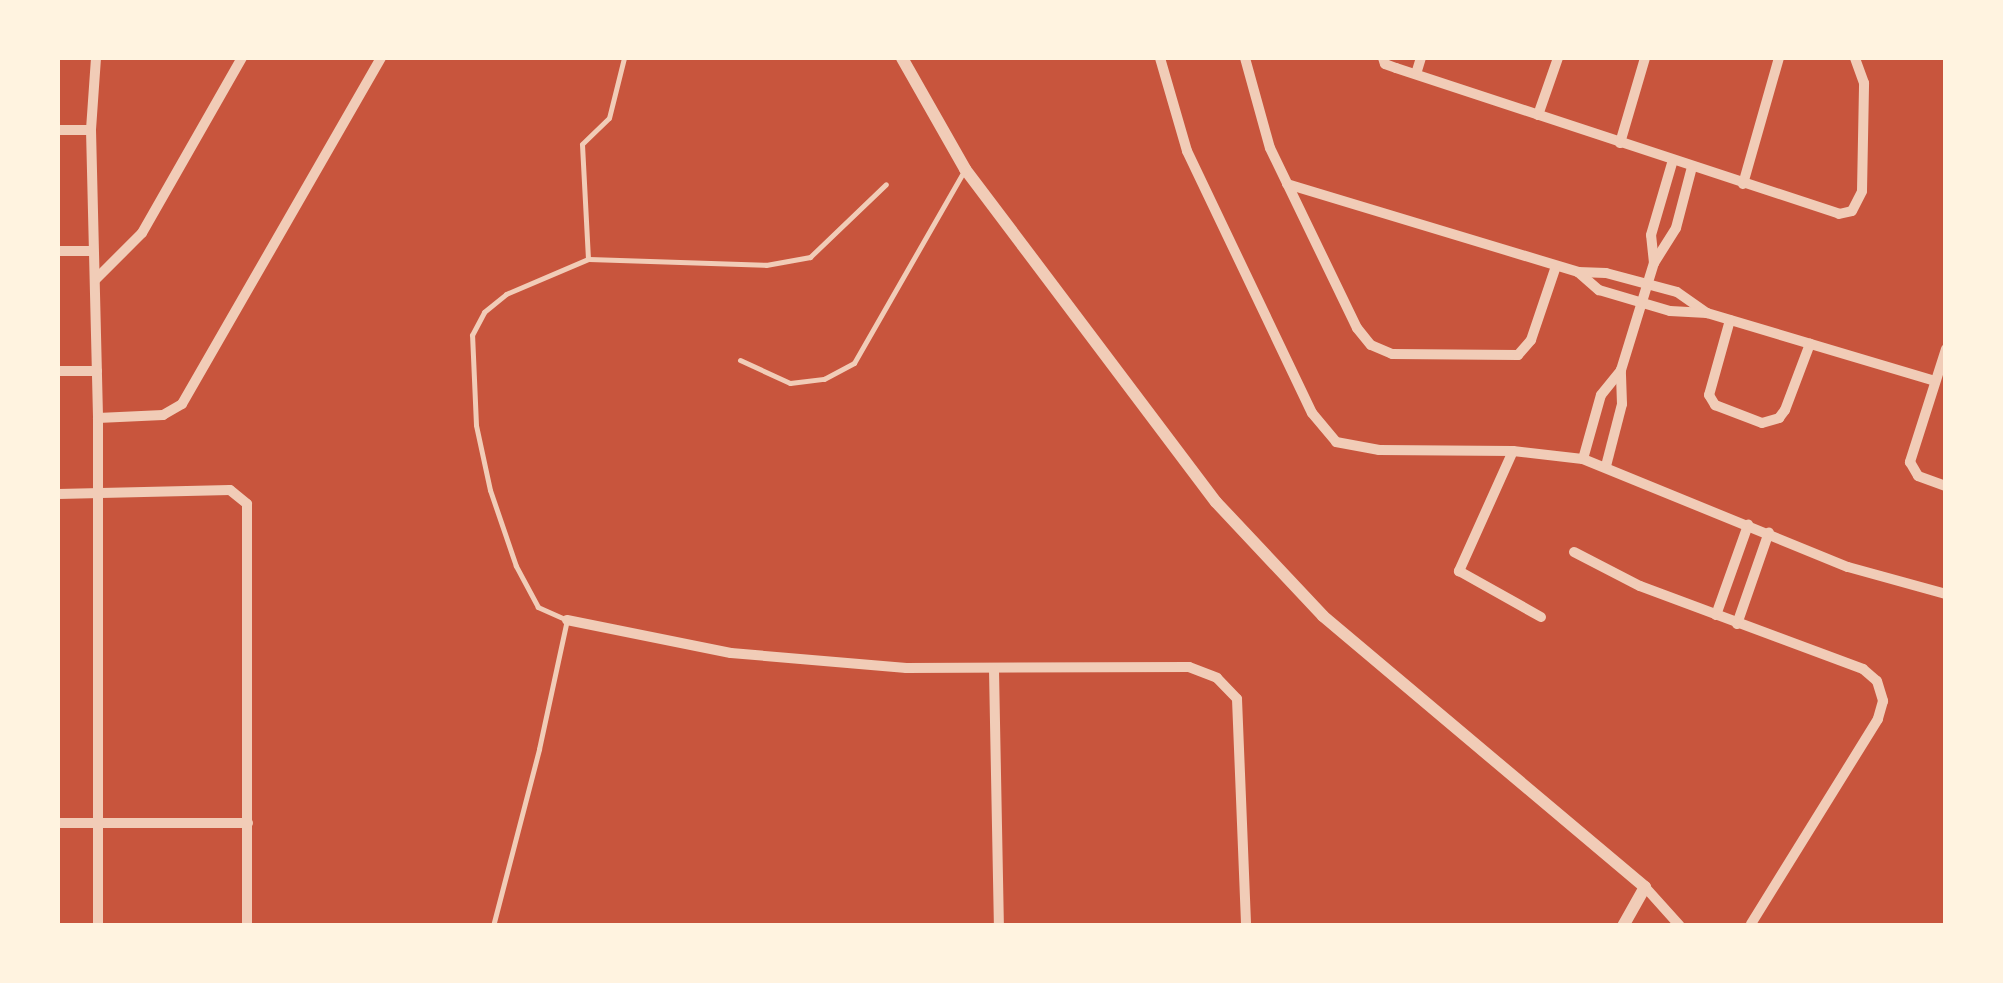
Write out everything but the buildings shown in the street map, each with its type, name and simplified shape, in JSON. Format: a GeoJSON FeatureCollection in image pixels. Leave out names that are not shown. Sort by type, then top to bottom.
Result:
{"type":"FeatureCollection","features":[{"type":"Feature","properties":{"kind":"street"},"geometry":{"type":"LineString","coordinates":[[96,58],[90,130],[98,418],[98,926]]}},
{"type":"Feature","properties":{"kind":"street"},"geometry":{"type":"LineString","coordinates":[[96,279],[142,233],[242,58]]}},
{"type":"Feature","properties":{"kind":"street"},"geometry":{"type":"LineString","coordinates":[[98,418],[163,415],[173,412],[189,393],[380,58]]}},
{"type":"Feature","properties":{"kind":"street"},"geometry":{"type":"LineString","coordinates":[[902,58],[966,168],[1216,502],[1297,590],[1645,887],[1680,926]]}},
{"type":"Feature","properties":{"kind":"street"},"geometry":{"type":"LineString","coordinates":[[1160,58],[1179,133],[1326,434],[1347,446],[1364,449],[1513,451],[1583,458],[1848,568],[1946,594]]}},
{"type":"Feature","properties":{"kind":"street"},"geometry":{"type":"LineString","coordinates":[[1246,58],[1259,120],[1357,328],[1371,345],[1392,354],[1518,355],[1531,340],[1556,266]]}},
{"type":"Feature","properties":{"kind":"street"},"geometry":{"type":"LineString","coordinates":[[1416,74],[1420,58]]}},
{"type":"Feature","properties":{"kind":"street"},"geometry":{"type":"LineString","coordinates":[[1538,115],[1558,58]]}},
{"type":"Feature","properties":{"kind":"street"},"geometry":{"type":"LineString","coordinates":[[1620,142],[1645,58]]}},
{"type":"Feature","properties":{"kind":"street"},"geometry":{"type":"LineString","coordinates":[[1743,184],[1779,58]]}},
{"type":"Feature","properties":{"kind":"street"},"geometry":{"type":"LineString","coordinates":[[1384,61],[1831,213],[1852,211],[1862,191],[1864,83],[1856,58]]}},
{"type":"Feature","properties":{"kind":"street"},"geometry":{"type":"LineString","coordinates":[[58,130],[90,130]]}},
{"type":"Feature","properties":{"kind":"street"},"geometry":{"type":"LineString","coordinates":[[1654,263],[1652,236],[1673,160]]}},
{"type":"Feature","properties":{"kind":"street"},"geometry":{"type":"LineString","coordinates":[[1606,466],[1622,404],[1621,370],[1654,263],[1672,237],[1692,167]]}},
{"type":"Feature","properties":{"kind":"street"},"geometry":{"type":"LineString","coordinates":[[1287,184],[1556,266],[1648,284],[1688,297],[1707,313]]}},
{"type":"Feature","properties":{"kind":"street"},"geometry":{"type":"LineString","coordinates":[[58,252],[92,251]]}},
{"type":"Feature","properties":{"kind":"street"},"geometry":{"type":"LineString","coordinates":[[1578,272],[1599,290],[1682,313],[1707,313],[1935,381]]}},
{"type":"Feature","properties":{"kind":"street"},"geometry":{"type":"LineString","coordinates":[[1730,320],[1709,395],[1715,405],[1762,424],[1786,410],[1810,344]]}},
{"type":"Feature","properties":{"kind":"street"},"geometry":{"type":"LineString","coordinates":[[1946,350],[1910,462],[1918,476],[1946,486]]}},
{"type":"Feature","properties":{"kind":"street"},"geometry":{"type":"LineString","coordinates":[[1583,458],[1601,395],[1621,370]]}},
{"type":"Feature","properties":{"kind":"street"},"geometry":{"type":"LineString","coordinates":[[58,371],[97,371]]}},
{"type":"Feature","properties":{"kind":"street"},"geometry":{"type":"LineString","coordinates":[[1513,451],[1459,571],[1541,618]]}},
{"type":"Feature","properties":{"kind":"street"},"geometry":{"type":"LineString","coordinates":[[58,494],[222,490],[240,494],[248,518],[247,926]]}},
{"type":"Feature","properties":{"kind":"street"},"geometry":{"type":"LineString","coordinates":[[1716,615],[1748,524]]}},
{"type":"Feature","properties":{"kind":"street"},"geometry":{"type":"LineString","coordinates":[[1737,624],[1768,532]]}},
{"type":"Feature","properties":{"kind":"street"},"geometry":{"type":"LineString","coordinates":[[1574,552],[1640,586],[1863,669],[1878,681],[1882,701],[1878,718],[1752,924]]}},
{"type":"Feature","properties":{"kind":"street"},"geometry":{"type":"LineString","coordinates":[[566,620],[730,653],[994,670],[1189,667],[1218,678],[1237,700],[1246,926]]}},
{"type":"Feature","properties":{"kind":"street"},"geometry":{"type":"LineString","coordinates":[[994,670],[999,926]]}},
{"type":"Feature","properties":{"kind":"street"},"geometry":{"type":"LineString","coordinates":[[58,823],[248,823]]}},
{"type":"Feature","properties":{"kind":"street"},"geometry":{"type":"LineString","coordinates":[[1622,926],[1645,887]]}},
{"type":"Feature","properties":{"kind":"lane"},"geometry":{"type":"LineString","coordinates":[[588,259],[582,144],[609,118],[624,58]]}},
{"type":"Feature","properties":{"kind":"lane"},"geometry":{"type":"LineString","coordinates":[[740,360],[790,383],[824,379],[854,364],[966,168]]}},
{"type":"Feature","properties":{"kind":"lane"},"geometry":{"type":"LineString","coordinates":[[493,926],[540,749],[566,620],[538,607],[516,566],[490,490],[476,425],[472,335],[484,312],[506,294],[588,259],[766,264],[810,257],[886,184]]}}]}
